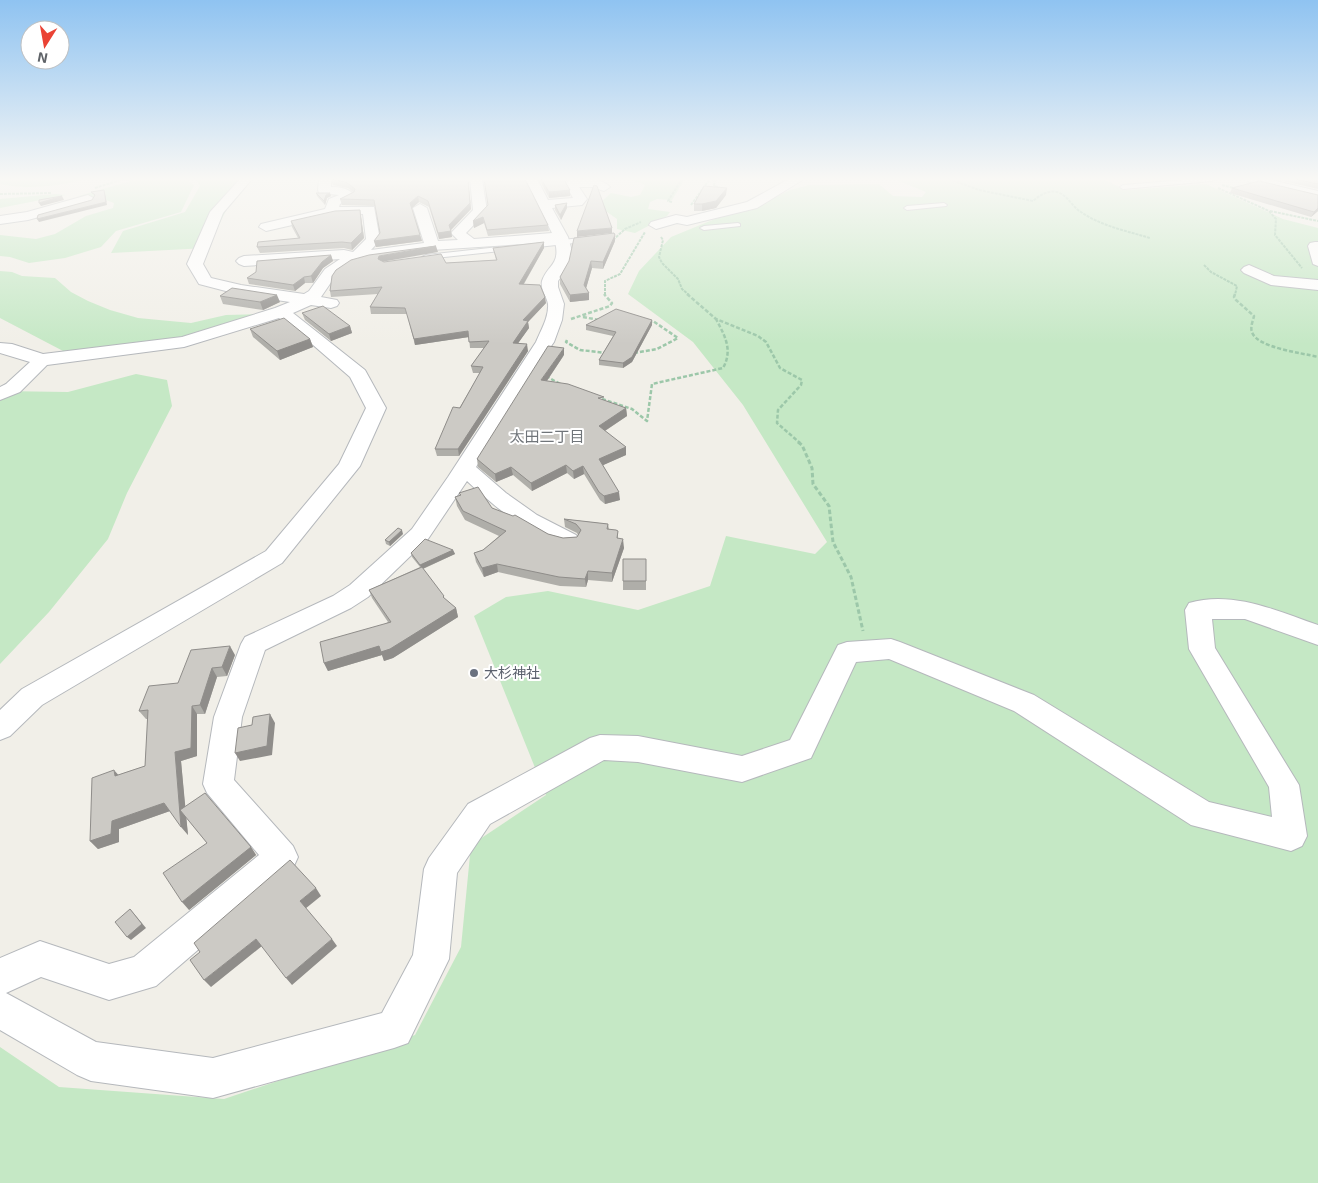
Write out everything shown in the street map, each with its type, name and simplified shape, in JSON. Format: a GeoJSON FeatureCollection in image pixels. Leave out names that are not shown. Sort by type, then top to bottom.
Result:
{"type":"FeatureCollection","features":[{"type":"Feature","properties":{"kind":"street"},"geometry":{"type":"LineString","coordinates":[[208,234],[195,264],[205,281],[241,290],[306,301],[331,303]]}},
{"type":"Feature","properties":{"kind":"street"},"geometry":{"type":"LineString","coordinates":[[356,258],[372,240],[371,234]]}},
{"type":"Feature","properties":{"kind":"street"},"geometry":{"type":"LineString","coordinates":[[428,234],[432,246]]}},
{"type":"Feature","properties":{"kind":"street"},"geometry":{"type":"LineString","coordinates":[[459,234],[470,243]]}},
{"type":"Feature","properties":{"kind":"street"},"geometry":{"type":"LineString","coordinates":[[0,977],[40,959],[109,982],[143,973],[281,857],[218,784],[228,717],[254,644],[342,602],[359,591],[420,534],[465,468],[526,369],[545,342],[565,325],[550,287],[550,281],[560,267],[564,255],[559,234]]}},
{"type":"Feature","properties":{"kind":"street"},"geometry":{"type":"LineString","coordinates":[[0,348],[6,348],[42,360],[184,342],[281,312],[306,301],[315,294],[330,272],[347,261],[356,258],[432,246],[562,240]]}},
{"type":"Feature","properties":{"kind":"street"},"geometry":{"type":"LineString","coordinates":[[1318,246],[1315,246],[1318,262]]}},
{"type":"Feature","properties":{"kind":"street"},"geometry":{"type":"LineString","coordinates":[[244,262],[344,254],[356,258]]}},
{"type":"Feature","properties":{"kind":"street"},"geometry":{"type":"LineString","coordinates":[[1249,270],[1271,280],[1318,285]]}},
{"type":"Feature","properties":{"kind":"street"},"geometry":{"type":"LineString","coordinates":[[0,728],[32,697],[274,557],[349,466],[376,408],[358,374],[311,334],[281,312]]}},
{"type":"Feature","properties":{"kind":"street"},"geometry":{"type":"LineString","coordinates":[[0,394],[14,388],[42,360]]}},
{"type":"Feature","properties":{"kind":"street"},"geometry":{"type":"LineString","coordinates":[[465,468],[498,498],[529,520],[568,540]]}},
{"type":"Feature","properties":{"kind":"street"},"geometry":{"type":"LineString","coordinates":[[0,1009],[91,1061],[214,1078],[394,1028],[431,959],[441,869],[479,814],[600,747],[638,750],[742,769],[800,749],[847,652],[891,649],[1024,703],[1202,815],[1291,836],[1284,785],[1202,650],[1198,610],[1246,610],[1318,635]]}},
{"type":"Feature","properties":{"kind":"lane"},"geometry":{"type":"LineString","coordinates":[[419,258],[562,240],[600,238]]}},
{"type":"Feature","properties":{"kind":"path"},"geometry":{"type":"LineString","coordinates":[[610,243],[619,234]]}},
{"type":"Feature","properties":{"kind":"path"},"geometry":{"type":"LineString","coordinates":[[616,353],[580,350],[566,342],[565,325],[610,306],[612,303],[604,294],[605,281],[620,274],[642,234]]}},
{"type":"Feature","properties":{"kind":"path"},"geometry":{"type":"LineString","coordinates":[[660,234],[663,240],[659,257],[662,263],[678,279],[682,289],[716,319],[758,336],[766,342],[780,368],[802,380],[801,385],[778,410],[777,423],[802,445],[812,468],[813,484],[829,506],[833,542],[851,577],[864,627],[862,650]]}},
{"type":"Feature","properties":{"kind":"path"},"geometry":{"type":"LineString","coordinates":[[1138,234],[1150,238]]}},
{"type":"Feature","properties":{"kind":"path"},"geometry":{"type":"LineString","coordinates":[[1275,234],[1304,271]]}},
{"type":"Feature","properties":{"kind":"path"},"geometry":{"type":"LineString","coordinates":[[1204,265],[1207,270],[1216,276],[1234,282],[1237,286],[1234,297],[1239,305],[1254,316],[1252,331],[1254,335],[1284,349],[1318,357]]}},
{"type":"Feature","properties":{"kind":"path"},"geometry":{"type":"LineString","coordinates":[[583,316],[601,320]]}},
{"type":"Feature","properties":{"kind":"path"},"geometry":{"type":"LineString","coordinates":[[602,399],[630,407],[642,414],[647,421],[650,413],[650,389],[652,384],[723,368],[728,361],[728,342],[716,319]]}},
{"type":"Feature","properties":{"kind":"path"},"geometry":{"type":"LineString","coordinates":[[633,353],[650,353],[666,347],[678,338],[653,321],[644,323]]}},
{"type":"Feature","properties":{"kind":"path"},"geometry":{"type":"LineString","coordinates":[[526,369],[536,371],[566,386]]}},
{"type":"Feature","properties":{"kind":"green space"},"geometry":{"type":"Polygon","coordinates":[[[54,234],[113,234],[101,247],[65,258],[29,263],[0,256],[0,235],[36,239],[54,234]]]}},
{"type":"Feature","properties":{"kind":"green space"},"geometry":{"type":"Polygon","coordinates":[[[121,234],[214,234],[207,248],[111,253],[121,234]]]}},
{"type":"Feature","properties":{"kind":"green space"},"geometry":{"type":"Polygon","coordinates":[[[678,234],[1318,234],[1318,1183],[0,1183],[0,1047],[59,1087],[224,1099],[415,1035],[461,947],[471,845],[546,795],[474,616],[506,597],[548,591],[638,610],[710,586],[726,536],[815,554],[827,542],[743,405],[693,342],[628,294],[639,271],[671,237],[678,234]]]}},
{"type":"Feature","properties":{"kind":"green space"},"geometry":{"type":"Polygon","coordinates":[[[0,271],[12,272],[22,276],[55,278],[71,292],[88,301],[138,318],[191,323],[226,315],[264,314],[184,337],[65,352],[0,318],[0,271]]]}},
{"type":"Feature","properties":{"kind":"green space"},"geometry":{"type":"Polygon","coordinates":[[[136,374],[167,380],[172,406],[127,493],[108,539],[49,612],[0,664],[0,391],[68,392],[136,374]]]}},
{"type":"Feature","properties":{"kind":"building"},"geometry":{"type":"Polygon","coordinates":[[[298,234],[360,234],[351,243],[257,247],[258,242],[300,238],[298,234]]]}},
{"type":"Feature","properties":{"kind":"building"},"geometry":{"type":"Polygon","coordinates":[[[379,234],[420,235],[374,241],[379,234]]]}},
{"type":"Feature","properties":{"kind":"building"},"geometry":{"type":"Polygon","coordinates":[[[604,234],[615,235],[603,262],[591,261],[584,285],[589,293],[570,295],[560,277],[569,261],[574,238],[604,234]]]}},
{"type":"Feature","properties":{"kind":"building"},"geometry":{"type":"Polygon","coordinates":[[[544,242],[519,284],[540,285],[545,297],[523,320],[528,321],[513,343],[527,344],[458,449],[435,449],[453,407],[460,408],[483,367],[471,366],[489,341],[469,342],[468,331],[414,339],[405,308],[370,307],[382,287],[330,291],[332,276],[336,270],[351,260],[369,255],[436,246],[379,256],[378,259],[384,262],[441,254],[446,263],[497,260],[493,248],[544,242]]]}},
{"type":"Feature","properties":{"kind":"building"},"geometry":{"type":"Polygon","coordinates":[[[331,255],[322,262],[311,276],[304,277],[293,285],[247,278],[256,272],[257,261],[331,255]]]}},
{"type":"Feature","properties":{"kind":"building"},"geometry":{"type":"Polygon","coordinates":[[[232,288],[277,295],[260,302],[220,296],[232,288]]]}},
{"type":"Feature","properties":{"kind":"building"},"geometry":{"type":"Polygon","coordinates":[[[323,306],[350,326],[329,334],[302,313],[323,306]]]}},
{"type":"Feature","properties":{"kind":"building"},"geometry":{"type":"Polygon","coordinates":[[[616,309],[652,320],[632,357],[623,363],[599,360],[616,332],[586,325],[616,309]]]}},
{"type":"Feature","properties":{"kind":"building"},"geometry":{"type":"Polygon","coordinates":[[[284,318],[310,339],[277,351],[250,329],[284,318]]]}},
{"type":"Feature","properties":{"kind":"building"},"geometry":{"type":"Polygon","coordinates":[[[548,346],[564,348],[541,380],[568,384],[604,397],[598,398],[626,408],[599,426],[626,447],[599,459],[619,492],[604,496],[599,492],[583,466],[573,471],[566,465],[531,483],[511,467],[495,474],[477,459],[548,346]]]}},
{"type":"Feature","properties":{"kind":"building"},"geometry":{"type":"Polygon","coordinates":[[[478,487],[492,508],[513,516],[515,515],[548,534],[563,538],[577,537],[581,530],[576,524],[564,519],[608,524],[607,529],[618,531],[617,538],[623,539],[612,573],[588,571],[585,579],[559,577],[497,564],[482,568],[474,553],[483,550],[506,531],[463,511],[455,497],[461,495],[459,493],[478,487]]]}},
{"type":"Feature","properties":{"kind":"building"},"geometry":{"type":"Polygon","coordinates":[[[398,528],[402,530],[389,542],[385,540],[398,528]]]}},
{"type":"Feature","properties":{"kind":"building"},"geometry":{"type":"Polygon","coordinates":[[[425,539],[453,550],[420,565],[411,553],[425,539]]]}},
{"type":"Feature","properties":{"kind":"building"},"geometry":{"type":"Polygon","coordinates":[[[623,559],[646,559],[646,581],[623,581],[623,559]]]}},
{"type":"Feature","properties":{"kind":"building"},"geometry":{"type":"Polygon","coordinates":[[[422,567],[443,597],[456,608],[390,649],[381,652],[379,646],[324,663],[320,642],[391,622],[369,590],[422,567]]]}},
{"type":"Feature","properties":{"kind":"building"},"geometry":{"type":"Polygon","coordinates":[[[230,646],[222,667],[212,668],[200,705],[192,706],[191,748],[175,752],[181,827],[164,803],[112,821],[111,834],[90,841],[92,778],[114,770],[115,776],[145,766],[148,710],[139,711],[149,686],[178,683],[191,650],[230,646]]]}},
{"type":"Feature","properties":{"kind":"building"},"geometry":{"type":"Polygon","coordinates":[[[270,714],[267,746],[235,753],[238,728],[252,725],[253,717],[270,714]]]}},
{"type":"Feature","properties":{"kind":"building"},"geometry":{"type":"Polygon","coordinates":[[[205,793],[251,847],[182,902],[163,873],[207,843],[180,810],[205,793]]]}},
{"type":"Feature","properties":{"kind":"building"},"geometry":{"type":"Polygon","coordinates":[[[290,860],[316,888],[300,901],[332,939],[286,978],[256,939],[204,980],[190,960],[200,952],[194,943],[290,860]]]}},
{"type":"Feature","properties":{"kind":"building"},"geometry":{"type":"Polygon","coordinates":[[[130,909],[142,924],[127,937],[115,922],[130,909]]]}},
{"type":"Feature","properties":{"kind":"place","name":"大杉神社"},"geometry":{"type":"Point","coordinates":[474,673]}},
{"type":"Feature","properties":{"kind":"district","name":"太田二丁目"},"geometry":{"type":"Point","coordinates":[547,437]}}]}
